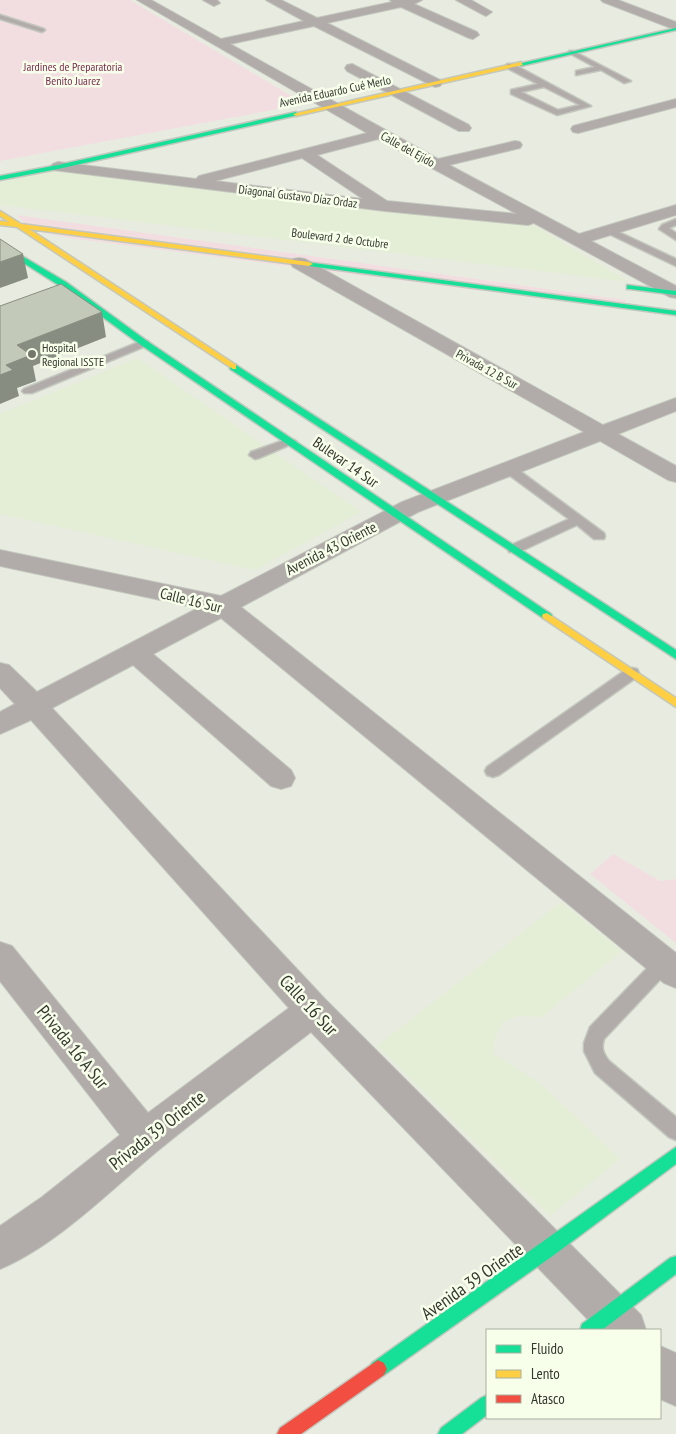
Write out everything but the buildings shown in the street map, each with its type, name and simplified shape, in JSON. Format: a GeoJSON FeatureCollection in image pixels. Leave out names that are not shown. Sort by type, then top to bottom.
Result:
{"type":"FeatureCollection","features":[{"type":"Feature","properties":{"kind":"main road","name":"Avenida Eduardo Cué Merlo"},"geometry":{"type":"LineString","coordinates":[[0,178],[58,167],[676,28]]}},
{"type":"Feature","properties":{"kind":"main road"},"geometry":{"type":"LineString","coordinates":[[0,209],[20,212]]}},
{"type":"Feature","properties":{"kind":"main road","name":"Bulevar 14 Sur"},"geometry":{"type":"LineString","coordinates":[[0,214],[676,655]]}},
{"type":"Feature","properties":{"kind":"main road"},"geometry":{"type":"LineString","coordinates":[[0,223],[299,263],[675,308]]}},
{"type":"Feature","properties":{"kind":"main road","name":"Bulevar 14 Sur"},"geometry":{"type":"LineString","coordinates":[[0,245],[676,703]]}},
{"type":"Feature","properties":{"kind":"main road"},"geometry":{"type":"LineString","coordinates":[[617,286],[676,293]]}},
{"type":"Feature","properties":{"kind":"main road","name":"Avenida 39 Oriente"},"geometry":{"type":"LineString","coordinates":[[286,1434],[676,1155]]}},
{"type":"Feature","properties":{"kind":"main road"},"geometry":{"type":"LineString","coordinates":[[608,1325],[676,1264]]}},
{"type":"Feature","properties":{"kind":"main road"},"geometry":{"type":"LineString","coordinates":[[447,1434],[486,1405]]}},
{"type":"Feature","properties":{"kind":"street","name":"Calle del Ejido"},"geometry":{"type":"LineString","coordinates":[[143,0],[380,134],[676,293]]}},
{"type":"Feature","properties":{"kind":"street"},"geometry":{"type":"LineString","coordinates":[[272,0],[435,83]]}},
{"type":"Feature","properties":{"kind":"street"},"geometry":{"type":"LineString","coordinates":[[219,43],[399,1],[416,0]]}},
{"type":"Feature","properties":{"kind":"street"},"geometry":{"type":"LineString","coordinates":[[462,0],[486,12]]}},
{"type":"Feature","properties":{"kind":"street"},"geometry":{"type":"LineString","coordinates":[[607,0],[676,28]]}},
{"type":"Feature","properties":{"kind":"street"},"geometry":{"type":"LineString","coordinates":[[399,1],[473,35]]}},
{"type":"Feature","properties":{"kind":"street"},"geometry":{"type":"LineString","coordinates":[[352,68],[464,128]]}},
{"type":"Feature","properties":{"kind":"street"},"geometry":{"type":"LineString","coordinates":[[578,129],[676,103]]}},
{"type":"Feature","properties":{"kind":"street"},"geometry":{"type":"LineString","coordinates":[[188,183],[380,134]]}},
{"type":"Feature","properties":{"kind":"street"},"geometry":{"type":"LineString","coordinates":[[435,164],[515,145]]}},
{"type":"Feature","properties":{"kind":"street"},"geometry":{"type":"LineString","coordinates":[[304,153],[385,206]]}},
{"type":"Feature","properties":{"kind":"street","name":"Diagonal Gustavo Díaz Ordaz"},"geometry":{"type":"LineString","coordinates":[[58,167],[385,206],[539,221]]}},
{"type":"Feature","properties":{"kind":"street"},"geometry":{"type":"LineString","coordinates":[[576,240],[676,210]]}},
{"type":"Feature","properties":{"kind":"street","name":"Privada 12 B Sur"},"geometry":{"type":"LineString","coordinates":[[299,263],[676,475]]}},
{"type":"Feature","properties":{"kind":"street","name":"Avenida 43 Oriente"},"geometry":{"type":"LineString","coordinates":[[0,724],[222,605],[396,515],[435,497],[676,404]]}},
{"type":"Feature","properties":{"kind":"street","name":"Calle 16 Sur"},"geometry":{"type":"LineString","coordinates":[[0,558],[222,605],[670,968]]}},
{"type":"Feature","properties":{"kind":"street"},"geometry":{"type":"LineString","coordinates":[[134,652],[282,778]]}},
{"type":"Feature","properties":{"kind":"street","name":"Calle 16 Sur"},"geometry":{"type":"LineString","coordinates":[[0,672],[34,706],[313,1010],[548,1248],[608,1325]]}},
{"type":"Feature","properties":{"kind":"street","name":"Privada 16 A Sur"},"geometry":{"type":"LineString","coordinates":[[0,956],[145,1138]]}},
{"type":"Feature","properties":{"kind":"street","name":"Privada 39 Oriente"},"geometry":{"type":"LineString","coordinates":[[0,1249],[16,1240],[82,1191],[145,1138],[313,1010]]}},
{"type":"Feature","properties":{"kind":"street"},"geometry":{"type":"LineString","coordinates":[[661,1368],[676,1385]]}},
{"type":"Feature","properties":{"kind":"lane"},"geometry":{"type":"LineString","coordinates":[[0,17],[42,30]]}},
{"type":"Feature","properties":{"kind":"lane"},"geometry":{"type":"LineString","coordinates":[[571,52],[627,81]]}},
{"type":"Feature","properties":{"kind":"lane"},"geometry":{"type":"LineString","coordinates":[[510,66],[553,88],[587,106],[557,113],[514,92],[545,84]]}},
{"type":"Feature","properties":{"kind":"lane"},"geometry":{"type":"LineString","coordinates":[[579,73],[602,68]]}},
{"type":"Feature","properties":{"kind":"lane"},"geometry":{"type":"LineString","coordinates":[[676,222],[664,229],[676,236]]}},
{"type":"Feature","properties":{"kind":"lane"},"geometry":{"type":"LineString","coordinates":[[608,230],[676,263]]}},
{"type":"Feature","properties":{"kind":"lane"},"geometry":{"type":"LineString","coordinates":[[28,391],[144,342]]}},
{"type":"Feature","properties":{"kind":"lane"},"geometry":{"type":"LineString","coordinates":[[255,455],[290,442]]}},
{"type":"Feature","properties":{"kind":"lane"},"geometry":{"type":"LineString","coordinates":[[509,469],[599,536]]}},
{"type":"Feature","properties":{"kind":"lane"},"geometry":{"type":"LineString","coordinates":[[514,549],[578,520]]}},
{"type":"Feature","properties":{"kind":"lane"},"geometry":{"type":"LineString","coordinates":[[493,771],[632,673]]}},
{"type":"Feature","properties":{"kind":"lane"},"geometry":{"type":"LineString","coordinates":[[670,968],[597,1033],[592,1044],[593,1056],[602,1067],[676,1130]]}},
{"type":"Feature","properties":{"kind":"shaded area"},"geometry":{"type":"Polygon","coordinates":[[[49,170],[535,226],[629,282],[0,205],[0,183],[49,170]]]}},
{"type":"Feature","properties":{"kind":"shaded area"},"geometry":{"type":"Polygon","coordinates":[[[137,358],[361,512],[255,570],[0,514],[0,414],[137,358]]]}},
{"type":"Feature","properties":{"kind":"shaded area"},"geometry":{"type":"Polygon","coordinates":[[[561,902],[622,951],[541,1017],[518,1016],[503,1022],[496,1035],[493,1053],[542,1085],[620,1159],[550,1216],[377,1046],[561,902]]]}},
{"type":"Feature","properties":{"kind":"green space","name":"Jardines de Preparatoria Benito Juarez"},"geometry":{"type":"Polygon","coordinates":[[[0,0],[130,0],[305,104],[0,161],[0,0]]]}},
{"type":"Feature","properties":{"kind":"green space"},"geometry":{"type":"Polygon","coordinates":[[[17,215],[626,300],[622,309],[69,238],[30,230],[17,215]]]}},
{"type":"Feature","properties":{"kind":"green space"},"geometry":{"type":"Polygon","coordinates":[[[613,854],[660,881],[676,879],[676,943],[590,874],[613,854]]]}},
{"type":"Feature","properties":{"kind":"traffic: fast"},"geometry":{"type":"LineString","coordinates":[[521,64],[676,29]]}},
{"type":"Feature","properties":{"kind":"traffic: fast"},"geometry":{"type":"LineString","coordinates":[[0,178],[58,167],[296,114]]}},
{"type":"Feature","properties":{"kind":"traffic: fast"},"geometry":{"type":"LineString","coordinates":[[0,245],[63,284],[144,343],[547,616]]}},
{"type":"Feature","properties":{"kind":"traffic: fast"},"geometry":{"type":"LineString","coordinates":[[309,264],[676,313]]}},
{"type":"Feature","properties":{"kind":"traffic: fast"},"geometry":{"type":"LineString","coordinates":[[630,287],[676,293]]}},
{"type":"Feature","properties":{"kind":"traffic: fast"},"geometry":{"type":"LineString","coordinates":[[233,367],[676,655]]}},
{"type":"Feature","properties":{"kind":"traffic: fast"},"geometry":{"type":"LineString","coordinates":[[378,1369],[548,1249],[676,1155]]}},
{"type":"Feature","properties":{"kind":"traffic: fast"},"geometry":{"type":"LineString","coordinates":[[589,1329],[676,1264]]}},
{"type":"Feature","properties":{"kind":"traffic: fast"},"geometry":{"type":"LineString","coordinates":[[447,1434],[486,1405]]}},
{"type":"Feature","properties":{"kind":"traffic: slow"},"geometry":{"type":"LineString","coordinates":[[296,114],[521,64]]}},
{"type":"Feature","properties":{"kind":"traffic: slow"},"geometry":{"type":"LineString","coordinates":[[0,213],[233,367]]}},
{"type":"Feature","properties":{"kind":"traffic: slow"},"geometry":{"type":"LineString","coordinates":[[0,223],[309,264]]}},
{"type":"Feature","properties":{"kind":"traffic: slow"},"geometry":{"type":"LineString","coordinates":[[547,616],[676,703]]}},
{"type":"Feature","properties":{"kind":"traffic: jam"},"geometry":{"type":"LineString","coordinates":[[286,1434],[378,1369]]}},
{"type":"Feature","properties":{"kind":"place","name":"Hospital Regional ISSTE"},"geometry":{"type":"Point","coordinates":[32,354]}}]}
